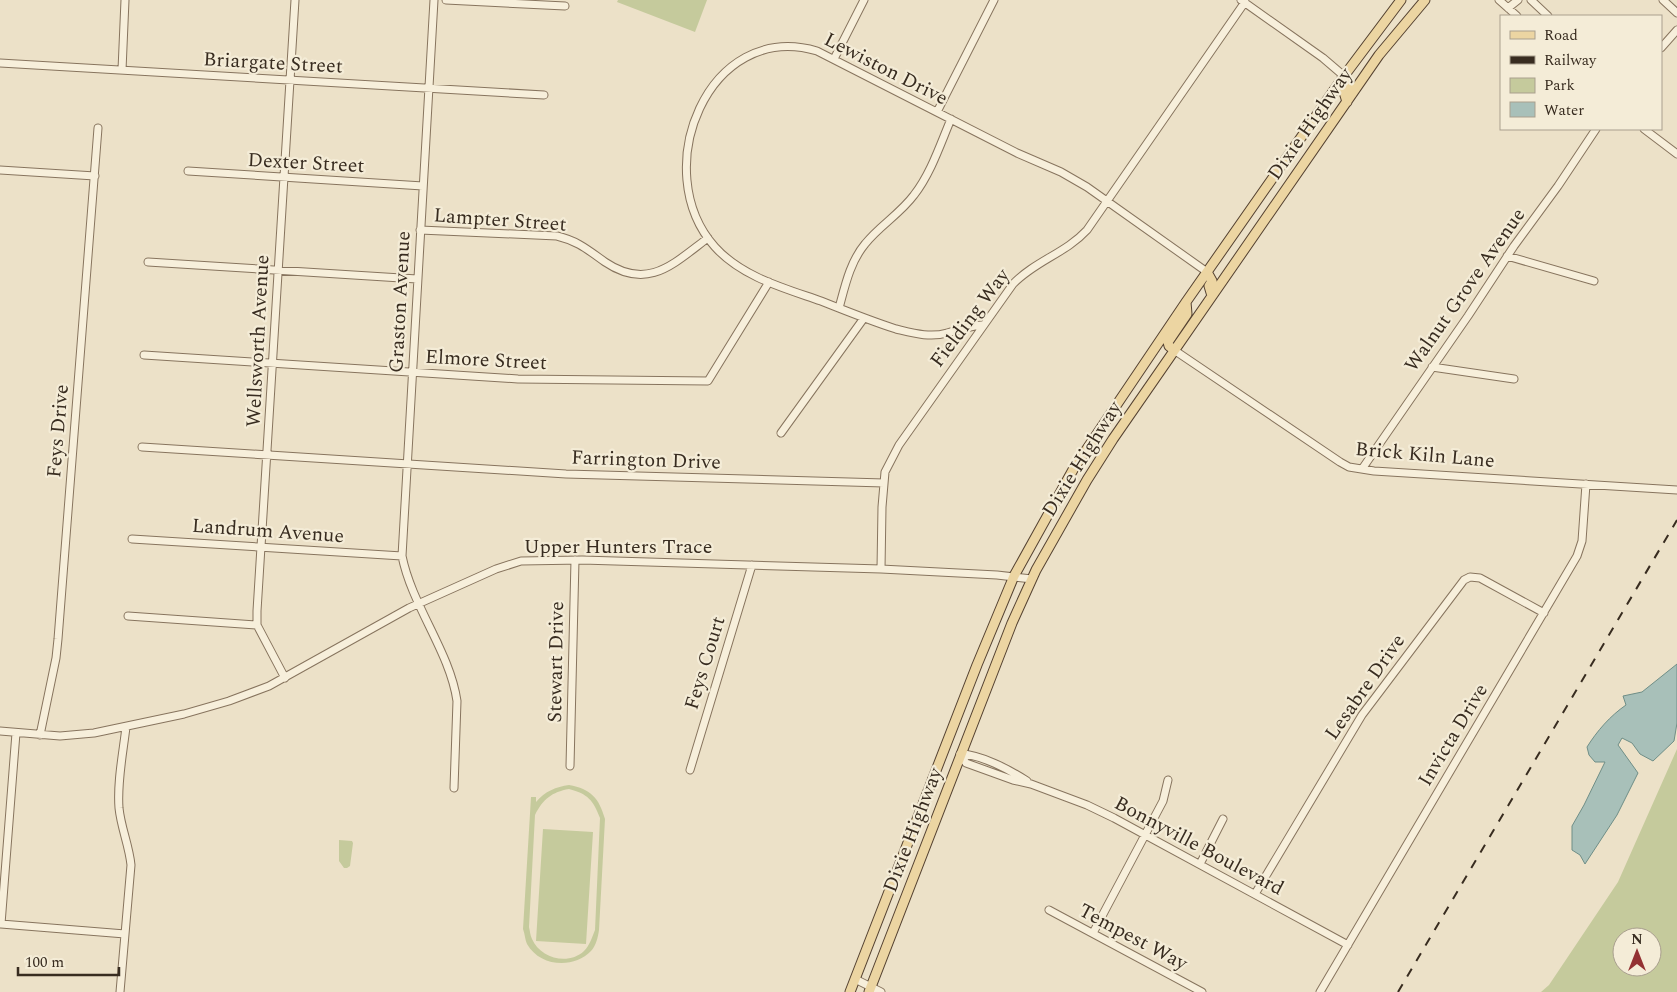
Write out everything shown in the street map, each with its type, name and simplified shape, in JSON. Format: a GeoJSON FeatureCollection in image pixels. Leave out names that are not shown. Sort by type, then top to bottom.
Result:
{"type":"FeatureCollection","features":[{"type":"Feature","properties":{"kind":"main road","name":"Dixie Highway"},"geometry":{"type":"LineString","coordinates":[[850,992],[957,716],[1014,576],[1079,460],[1186,302],[1344,76],[1401,0]]}},
{"type":"Feature","properties":{"kind":"main road","name":"Dixie Highway"},"geometry":{"type":"LineString","coordinates":[[871,989],[1012,623],[1032,579],[1087,480],[1174,350],[1388,43],[1424,0]]}},
{"type":"Feature","properties":{"kind":"main road"},"geometry":{"type":"LineString","coordinates":[[1344,76],[1349,84],[1344,92],[1347,102]]}},
{"type":"Feature","properties":{"kind":"main road"},"geometry":{"type":"LineString","coordinates":[[1207,272],[1212,281],[1209,286],[1212,296]]}},
{"type":"Feature","properties":{"kind":"main road"},"geometry":{"type":"LineString","coordinates":[[1174,350],[1169,346],[1168,342],[1187,314],[1186,302]]}},
{"type":"Feature","properties":{"kind":"main road"},"geometry":{"type":"LineString","coordinates":[[957,716],[952,742],[955,750],[960,754]]}},
{"type":"Feature","properties":{"kind":"street"},"geometry":{"type":"LineString","coordinates":[[122,70],[124,0]]}},
{"type":"Feature","properties":{"kind":"street","name":"Wellsworth Avenue"},"geometry":{"type":"LineString","coordinates":[[257,624],[295,0]]}},
{"type":"Feature","properties":{"kind":"street","name":"Graston Avenue"},"geometry":{"type":"LineString","coordinates":[[434,0],[402,556],[409,584],[450,674],[455,692],[457,701],[454,788]]}},
{"type":"Feature","properties":{"kind":"street"},"geometry":{"type":"LineString","coordinates":[[446,0],[565,6]]}},
{"type":"Feature","properties":{"kind":"street"},"geometry":{"type":"LineString","coordinates":[[834,59],[864,0]]}},
{"type":"Feature","properties":{"kind":"street"},"geometry":{"type":"LineString","coordinates":[[937,112],[994,0]]}},
{"type":"Feature","properties":{"kind":"street"},"geometry":{"type":"LineString","coordinates":[[1499,0],[1516,15]]}},
{"type":"Feature","properties":{"kind":"street"},"geometry":{"type":"LineString","coordinates":[[1508,8],[1518,0]]}},
{"type":"Feature","properties":{"kind":"street"},"geometry":{"type":"LineString","coordinates":[[1531,0],[1547,15]]}},
{"type":"Feature","properties":{"kind":"street"},"geometry":{"type":"LineString","coordinates":[[1663,0],[1677,13]]}},
{"type":"Feature","properties":{"kind":"street"},"geometry":{"type":"LineString","coordinates":[[1243,1],[1323,58],[1344,76]]}},
{"type":"Feature","properties":{"kind":"street","name":"Fielding Way"},"geometry":{"type":"LineString","coordinates":[[881,569],[885,472],[893,454],[1012,284],[1036,265],[1073,244],[1087,230],[1243,1]]}},
{"type":"Feature","properties":{"kind":"street"},"geometry":{"type":"LineString","coordinates":[[1662,47],[1677,30]]}},
{"type":"Feature","properties":{"kind":"street","name":"Lewiston Drive"},"geometry":{"type":"LineString","coordinates":[[982,325],[965,327],[948,333],[914,334],[864,318],[769,282],[733,264],[722,254],[708,238],[692,208],[686,180],[687,146],[697,112],[707,95],[731,68],[750,56],[768,49],[788,46],[805,48],[834,59],[1018,154],[1071,177],[1108,201],[1207,272]]}},
{"type":"Feature","properties":{"kind":"street","name":"Briargate Street"},"geometry":{"type":"LineString","coordinates":[[0,63],[544,95]]}},
{"type":"Feature","properties":{"kind":"street"},"geometry":{"type":"LineString","coordinates":[[839,308],[846,280],[856,258],[870,238],[913,196],[924,180],[951,119]]}},
{"type":"Feature","properties":{"kind":"street","name":"Feys Drive"},"geometry":{"type":"LineString","coordinates":[[40,735],[56,658],[58,639],[98,128]]}},
{"type":"Feature","properties":{"kind":"street","name":"Walnut Grove Avenue"},"geometry":{"type":"LineString","coordinates":[[1362,469],[1595,130]]}},
{"type":"Feature","properties":{"kind":"street"},"geometry":{"type":"LineString","coordinates":[[1645,130],[1677,154]]}},
{"type":"Feature","properties":{"kind":"street"},"geometry":{"type":"LineString","coordinates":[[0,170],[95,176]]}},
{"type":"Feature","properties":{"kind":"street","name":"Dexter Street"},"geometry":{"type":"LineString","coordinates":[[188,171],[423,186]]}},
{"type":"Feature","properties":{"kind":"street","name":"Lampter Street"},"geometry":{"type":"LineString","coordinates":[[420,230],[557,236],[582,245],[621,271],[642,276],[665,269],[708,238]]}},
{"type":"Feature","properties":{"kind":"street"},"geometry":{"type":"LineString","coordinates":[[1507,256],[1594,281]]}},
{"type":"Feature","properties":{"kind":"street"},"geometry":{"type":"LineString","coordinates":[[148,262],[417,279]]}},
{"type":"Feature","properties":{"kind":"street","name":"Elmore Street"},"geometry":{"type":"LineString","coordinates":[[144,355],[518,379],[708,382],[769,282]]}},
{"type":"Feature","properties":{"kind":"street"},"geometry":{"type":"LineString","coordinates":[[781,434],[864,318]]}},
{"type":"Feature","properties":{"kind":"street","name":"Brick Kiln Lane"},"geometry":{"type":"LineString","coordinates":[[1174,350],[1319,449],[1349,467],[1374,471],[1677,490]]}},
{"type":"Feature","properties":{"kind":"street"},"geometry":{"type":"LineString","coordinates":[[1432,367],[1514,378]]}},
{"type":"Feature","properties":{"kind":"street","name":"Farrington Drive"},"geometry":{"type":"LineString","coordinates":[[142,448],[624,476],[884,483]]}},
{"type":"Feature","properties":{"kind":"street","name":"Invicta Drive"},"geometry":{"type":"LineString","coordinates":[[1320,992],[1580,551],[1586,484]]}},
{"type":"Feature","properties":{"kind":"street","name":"Landrum Avenue"},"geometry":{"type":"LineString","coordinates":[[132,539],[402,556]]}},
{"type":"Feature","properties":{"kind":"street","name":"Upper Hunters Trace"},"geometry":{"type":"LineString","coordinates":[[0,731],[40,735],[77,735],[126,727],[229,702],[285,678],[393,616],[510,563],[538,560],[575,560],[752,565],[881,569],[1014,576],[1032,579]]}},
{"type":"Feature","properties":{"kind":"street","name":"Stewart Drive"},"geometry":{"type":"LineString","coordinates":[[570,766],[575,560]]}},
{"type":"Feature","properties":{"kind":"street","name":"Feys Court"},"geometry":{"type":"LineString","coordinates":[[690,770],[752,565]]}},
{"type":"Feature","properties":{"kind":"street","name":"Lesabre Drive"},"geometry":{"type":"LineString","coordinates":[[1255,894],[1362,715],[1464,580],[1470,577],[1480,578],[1544,613]]}},
{"type":"Feature","properties":{"kind":"street"},"geometry":{"type":"LineString","coordinates":[[128,616],[257,624],[285,678]]}},
{"type":"Feature","properties":{"kind":"street"},"geometry":{"type":"LineString","coordinates":[[120,992],[131,865],[130,851],[121,823],[119,808],[126,727]]}},
{"type":"Feature","properties":{"kind":"street"},"geometry":{"type":"LineString","coordinates":[[16,733],[1,924],[125,934]]}},
{"type":"Feature","properties":{"kind":"street","name":"Bonnyville Boulevard"},"geometry":{"type":"LineString","coordinates":[[960,754],[970,754],[1015,773],[1031,784],[1087,805],[1348,945]]}},
{"type":"Feature","properties":{"kind":"street"},"geometry":{"type":"LineString","coordinates":[[1093,933],[1163,801],[1168,780]]}},
{"type":"Feature","properties":{"kind":"street"},"geometry":{"type":"LineString","coordinates":[[1200,864],[1223,820]]}},
{"type":"Feature","properties":{"kind":"street","name":"Tempest Way"},"geometry":{"type":"LineString","coordinates":[[1049,910],[1202,992]]}},
{"type":"Feature","properties":{"kind":"street"},"geometry":{"type":"LineString","coordinates":[[855,979],[871,989],[881,992]]}},
{"type":"Feature","properties":{"kind":"green space"},"geometry":{"type":"Polygon","coordinates":[[[618,0],[707,0],[695,32],[617,2],[618,0]]]}},
{"type":"Feature","properties":{"kind":"green space"},"geometry":{"type":"Polygon","coordinates":[[[1677,749],[1677,992],[1541,992],[1549,985],[1618,882],[1677,749]]]}},
{"type":"Feature","properties":{"kind":"green space"},"geometry":{"type":"Polygon","coordinates":[[[569,785],[583,789],[593,796],[600,805],[605,819],[599,930],[593,949],[584,957],[567,963],[557,963],[548,961],[533,952],[527,944],[523,929],[531,797],[536,797],[536,802],[547,792],[569,785]],[[569,789],[553,794],[541,805],[535,815],[530,933],[536,946],[541,951],[555,958],[563,959],[578,956],[584,951],[595,930],[600,818],[589,799],[569,789]]]}},
{"type":"Feature","properties":{"kind":"green space"},"geometry":{"type":"Polygon","coordinates":[[[543,829],[593,832],[586,944],[536,941],[543,829]]]}},
{"type":"Feature","properties":{"kind":"green space"},"geometry":{"type":"Polygon","coordinates":[[[339,840],[352,841],[353,843],[350,866],[347,868],[344,868],[339,861],[339,840]]]}},
{"type":"Feature","properties":{"kind":"water"},"geometry":{"type":"Polygon","coordinates":[[[1677,664],[1677,723],[1674,741],[1653,761],[1640,754],[1632,743],[1622,738],[1618,745],[1638,773],[1617,815],[1585,864],[1580,855],[1572,850],[1572,826],[1605,762],[1595,762],[1589,755],[1587,747],[1604,724],[1626,705],[1623,696],[1642,692],[1677,664]]]}},
{"type":"Feature","properties":{"kind":"railway"},"geometry":{"type":"LineString","coordinates":[[1398,992],[1677,520]]}}]}
